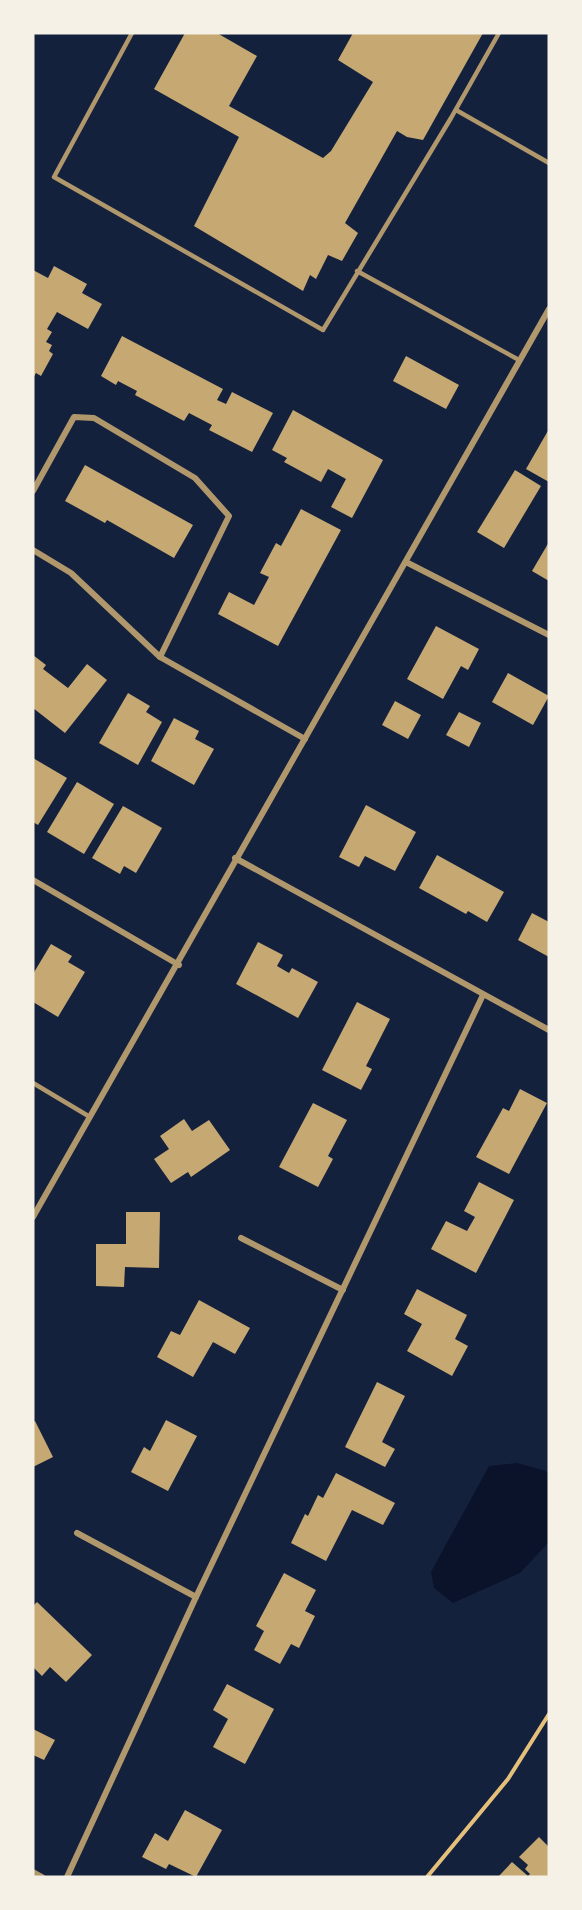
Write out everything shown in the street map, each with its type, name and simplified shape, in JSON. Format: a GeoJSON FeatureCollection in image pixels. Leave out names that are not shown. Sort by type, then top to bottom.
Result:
{"type":"FeatureCollection","features":[{"type":"Feature","properties":{"kind":"street"},"geometry":{"type":"LineString","coordinates":[[33,1217],[549,309]]}},
{"type":"Feature","properties":{"kind":"street"},"geometry":{"type":"LineString","coordinates":[[33,491],[74,417],[94,418],[195,478],[229,516],[160,657]]}},
{"type":"Feature","properties":{"kind":"street"},"geometry":{"type":"LineString","coordinates":[[33,550],[71,573],[160,657],[305,740]]}},
{"type":"Feature","properties":{"kind":"street"},"geometry":{"type":"LineString","coordinates":[[406,562],[549,635]]}},
{"type":"Feature","properties":{"kind":"street"},"geometry":{"type":"LineString","coordinates":[[235,858],[549,1030]]}},
{"type":"Feature","properties":{"kind":"street"},"geometry":{"type":"LineString","coordinates":[[33,880],[178,965]]}},
{"type":"Feature","properties":{"kind":"street"},"geometry":{"type":"LineString","coordinates":[[67,1877],[196,1597],[483,995]]}},
{"type":"Feature","properties":{"kind":"street"},"geometry":{"type":"LineString","coordinates":[[241,1238],[344,1290]]}},
{"type":"Feature","properties":{"kind":"street"},"geometry":{"type":"LineString","coordinates":[[77,1533],[196,1597]]}},
{"type":"Feature","properties":{"kind":"street"},"geometry":{"type":"LineString","coordinates":[[33,1872],[42,1877]]}},
{"type":"Feature","properties":{"kind":"lane"},"geometry":{"type":"LineString","coordinates":[[132,33],[54,177],[323,330],[456,110],[498,33]]}},
{"type":"Feature","properties":{"kind":"lane"},"geometry":{"type":"LineString","coordinates":[[456,110],[549,163]]}},
{"type":"Feature","properties":{"kind":"lane"},"geometry":{"type":"LineString","coordinates":[[357,271],[519,360]]}},
{"type":"Feature","properties":{"kind":"lane"},"geometry":{"type":"LineString","coordinates":[[33,1083],[90,1117]]}},
{"type":"Feature","properties":{"kind":"path"},"geometry":{"type":"LineString","coordinates":[[427,1877],[508,1779],[549,1714]]}},
{"type":"Feature","properties":{"kind":"water"},"geometry":{"type":"Polygon","coordinates":[[[517,1463],[546,1471],[549,1476],[549,1542],[520,1573],[453,1603],[434,1588],[431,1572],[489,1466],[517,1463]]]}},
{"type":"Feature","properties":{"kind":"building"},"geometry":{"type":"Polygon","coordinates":[[[185,33],[217,33],[257,56],[229,106],[323,158],[331,151],[373,82],[338,60],[353,33],[483,33],[423,140],[407,137],[397,131],[345,223],[358,233],[342,261],[328,255],[316,279],[310,275],[303,291],[194,226],[239,137],[154,89],[185,33]]]}},
{"type":"Feature","properties":{"kind":"building"},"geometry":{"type":"Polygon","coordinates":[[[54,266],[87,284],[82,293],[102,304],[88,329],[57,312],[47,329],[52,332],[46,342],[52,345],[49,351],[53,354],[41,376],[36,373],[33,378],[33,270],[48,278],[54,266]]]}},
{"type":"Feature","properties":{"kind":"building"},"geometry":{"type":"Polygon","coordinates":[[[122,336],[223,389],[217,400],[226,404],[232,392],[273,413],[252,452],[209,430],[212,425],[189,413],[184,421],[135,395],[137,391],[118,381],[116,385],[101,376],[122,336]]]}},
{"type":"Feature","properties":{"kind":"building"},"geometry":{"type":"Polygon","coordinates":[[[406,356],[459,385],[446,409],[393,381],[406,356]]]}},
{"type":"Feature","properties":{"kind":"building"},"geometry":{"type":"Polygon","coordinates":[[[293,410],[383,460],[352,518],[331,507],[346,479],[328,469],[321,482],[284,462],[287,458],[272,450],[293,410]]]}},
{"type":"Feature","properties":{"kind":"building"},"geometry":{"type":"Polygon","coordinates":[[[549,429],[549,482],[526,469],[549,429]]]}},
{"type":"Feature","properties":{"kind":"building"},"geometry":{"type":"Polygon","coordinates":[[[85,465],[193,525],[174,558],[107,520],[105,523],[65,501],[85,465]]]}},
{"type":"Feature","properties":{"kind":"building"},"geometry":{"type":"Polygon","coordinates":[[[515,470],[541,486],[504,548],[477,532],[515,470]]]}},
{"type":"Feature","properties":{"kind":"building"},"geometry":{"type":"Polygon","coordinates":[[[301,509],[341,530],[278,646],[218,614],[229,592],[254,605],[269,577],[260,573],[276,543],[281,546],[301,509]]]}},
{"type":"Feature","properties":{"kind":"building"},"geometry":{"type":"Polygon","coordinates":[[[549,542],[549,581],[532,571],[549,542]]]}},
{"type":"Feature","properties":{"kind":"building"},"geometry":{"type":"Polygon","coordinates":[[[436,626],[479,649],[468,670],[461,666],[443,699],[407,679],[436,626]]]}},
{"type":"Feature","properties":{"kind":"building"},"geometry":{"type":"Polygon","coordinates":[[[33,655],[46,665],[43,669],[68,688],[87,664],[107,680],[65,733],[33,708],[33,655]]]}},
{"type":"Feature","properties":{"kind":"building"},"geometry":{"type":"Polygon","coordinates":[[[508,673],[549,696],[533,725],[492,702],[508,673]]]}},
{"type":"Feature","properties":{"kind":"building"},"geometry":{"type":"Polygon","coordinates":[[[128,693],[150,706],[146,712],[162,722],[138,765],[99,743],[128,693]]]}},
{"type":"Feature","properties":{"kind":"building"},"geometry":{"type":"Polygon","coordinates":[[[395,701],[421,715],[408,739],[382,725],[395,701]]]}},
{"type":"Feature","properties":{"kind":"building"},"geometry":{"type":"Polygon","coordinates":[[[459,712],[481,723],[469,747],[446,735],[459,712]]]}},
{"type":"Feature","properties":{"kind":"building"},"geometry":{"type":"Polygon","coordinates":[[[174,718],[199,731],[195,739],[214,749],[194,785],[151,761],[174,718]]]}},
{"type":"Feature","properties":{"kind":"building"},"geometry":{"type":"Polygon","coordinates":[[[33,758],[67,778],[38,825],[33,822],[33,758]]]}},
{"type":"Feature","properties":{"kind":"building"},"geometry":{"type":"Polygon","coordinates":[[[77,782],[114,804],[84,854],[47,832],[77,782]]]}},
{"type":"Feature","properties":{"kind":"building"},"geometry":{"type":"Polygon","coordinates":[[[366,805],[416,832],[395,871],[365,856],[359,867],[339,857],[366,805]]]}},
{"type":"Feature","properties":{"kind":"building"},"geometry":{"type":"Polygon","coordinates":[[[123,806],[162,828],[136,873],[124,866],[120,874],[92,858],[123,806]]]}},
{"type":"Feature","properties":{"kind":"building"},"geometry":{"type":"Polygon","coordinates":[[[437,855],[504,892],[487,922],[468,911],[466,914],[419,888],[437,855]]]}},
{"type":"Feature","properties":{"kind":"building"},"geometry":{"type":"Polygon","coordinates":[[[532,913],[549,922],[549,957],[518,940],[532,913]]]}},
{"type":"Feature","properties":{"kind":"building"},"geometry":{"type":"Polygon","coordinates":[[[258,942],[283,955],[277,966],[289,973],[292,968],[318,982],[298,1018],[236,984],[258,942]]]}},
{"type":"Feature","properties":{"kind":"building"},"geometry":{"type":"Polygon","coordinates":[[[51,944],[72,956],[68,962],[85,972],[58,1017],[33,1002],[33,974],[51,944]]]}},
{"type":"Feature","properties":{"kind":"building"},"geometry":{"type":"Polygon","coordinates":[[[357,1002],[390,1019],[366,1066],[372,1069],[361,1090],[322,1070],[357,1002]]]}},
{"type":"Feature","properties":{"kind":"building"},"geometry":{"type":"Polygon","coordinates":[[[520,1089],[547,1103],[509,1174],[476,1157],[503,1108],[509,1111],[520,1089]]]}},
{"type":"Feature","properties":{"kind":"building"},"geometry":{"type":"Polygon","coordinates":[[[313,1103],[347,1120],[328,1156],[333,1159],[318,1187],[279,1167],[313,1103]]]}},
{"type":"Feature","properties":{"kind":"building"},"geometry":{"type":"Polygon","coordinates":[[[184,1119],[192,1131],[209,1120],[230,1150],[191,1177],[188,1172],[171,1183],[154,1159],[169,1149],[160,1136],[184,1119]]]}},
{"type":"Feature","properties":{"kind":"building"},"geometry":{"type":"Polygon","coordinates":[[[479,1182],[514,1200],[476,1273],[431,1249],[446,1221],[467,1231],[475,1217],[464,1211],[479,1182]]]}},
{"type":"Feature","properties":{"kind":"building"},"geometry":{"type":"Polygon","coordinates":[[[126,1212],[160,1212],[159,1268],[125,1267],[124,1287],[96,1286],[96,1244],[126,1244],[126,1212]]]}},
{"type":"Feature","properties":{"kind":"building"},"geometry":{"type":"Polygon","coordinates":[[[417,1289],[467,1315],[455,1339],[468,1346],[452,1376],[407,1351],[422,1324],[404,1314],[417,1289]]]}},
{"type":"Feature","properties":{"kind":"building"},"geometry":{"type":"Polygon","coordinates":[[[199,1300],[250,1328],[235,1354],[213,1342],[193,1377],[157,1357],[171,1331],[180,1335],[199,1300]]]}},
{"type":"Feature","properties":{"kind":"building"},"geometry":{"type":"Polygon","coordinates":[[[377,1382],[405,1396],[382,1442],[395,1449],[385,1467],[345,1447],[377,1382]]]}},
{"type":"Feature","properties":{"kind":"building"},"geometry":{"type":"Polygon","coordinates":[[[166,1420],[197,1436],[168,1491],[131,1472],[144,1447],[150,1451],[166,1420]]]}},
{"type":"Feature","properties":{"kind":"building"},"geometry":{"type":"Polygon","coordinates":[[[35,1421],[53,1457],[33,1467],[33,1422],[35,1421]]]}},
{"type":"Feature","properties":{"kind":"building"},"geometry":{"type":"Polygon","coordinates":[[[336,1473],[395,1503],[383,1525],[352,1510],[326,1561],[291,1543],[305,1514],[308,1516],[318,1495],[323,1498],[336,1473]]]}},
{"type":"Feature","properties":{"kind":"building"},"geometry":{"type":"Polygon","coordinates":[[[284,1573],[316,1590],[305,1611],[315,1616],[299,1648],[291,1644],[280,1664],[254,1650],[264,1631],[256,1626],[284,1573]]]}},
{"type":"Feature","properties":{"kind":"building"},"geometry":{"type":"Polygon","coordinates":[[[37,1602],[92,1655],[66,1682],[50,1667],[42,1676],[33,1667],[33,1606],[37,1602]]]}},
{"type":"Feature","properties":{"kind":"building"},"geometry":{"type":"Polygon","coordinates":[[[227,1684],[274,1709],[245,1764],[213,1747],[228,1719],[213,1710],[227,1684]]]}},
{"type":"Feature","properties":{"kind":"building"},"geometry":{"type":"Polygon","coordinates":[[[33,1729],[55,1740],[44,1760],[33,1755],[33,1729]]]}},
{"type":"Feature","properties":{"kind":"building"},"geometry":{"type":"Polygon","coordinates":[[[185,1810],[222,1830],[196,1877],[169,1864],[166,1869],[142,1857],[155,1833],[168,1841],[185,1810]]]}},
{"type":"Feature","properties":{"kind":"building"},"geometry":{"type":"Polygon","coordinates":[[[539,1837],[549,1847],[549,1877],[498,1877],[512,1862],[528,1876],[530,1874],[525,1869],[528,1865],[519,1857],[539,1837]]]}}]}
